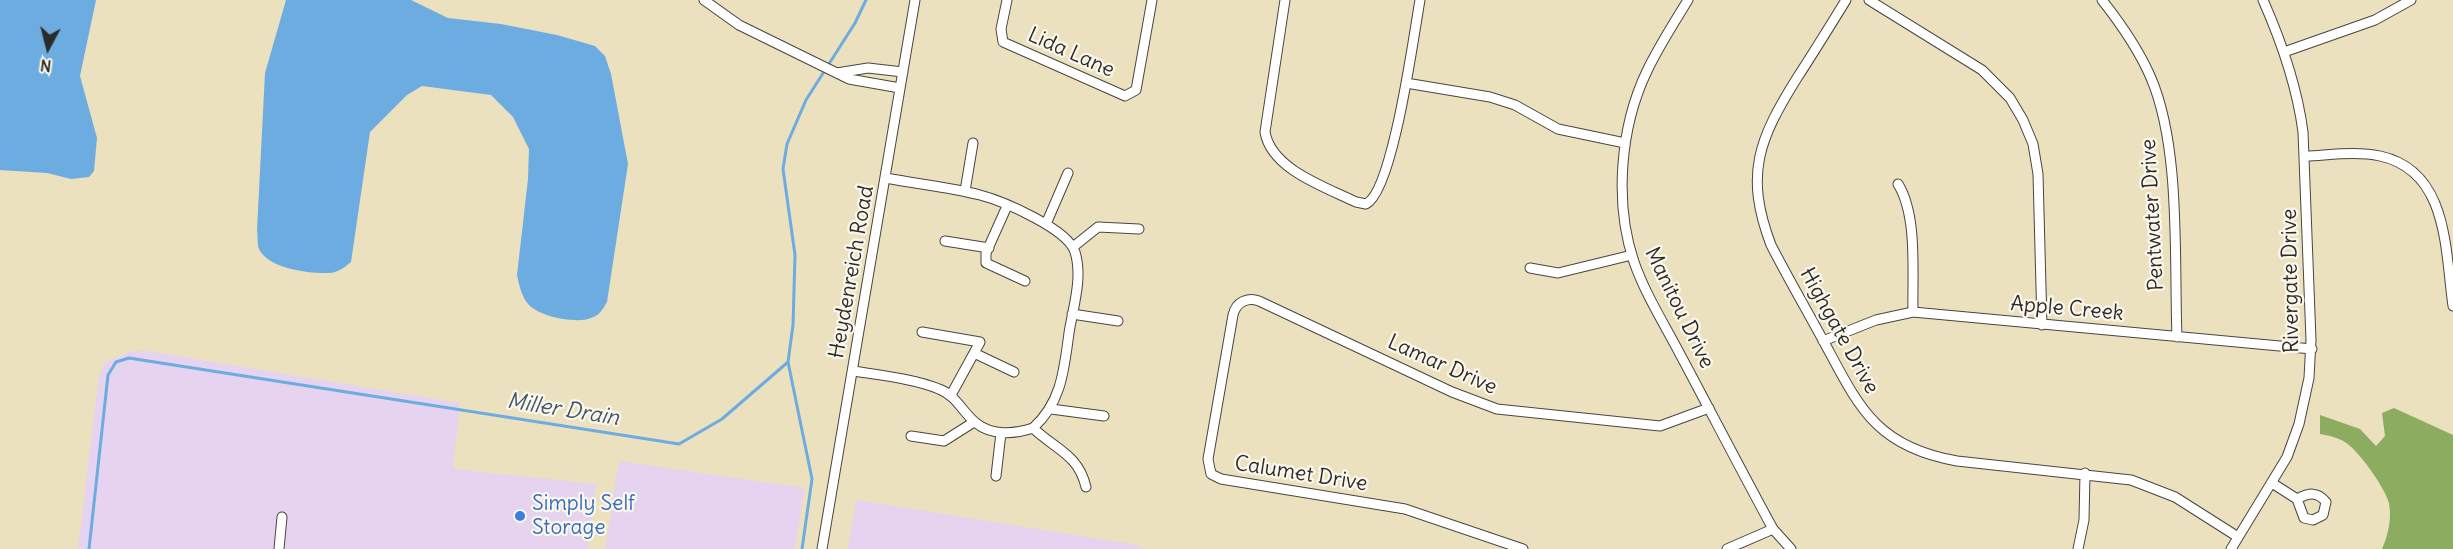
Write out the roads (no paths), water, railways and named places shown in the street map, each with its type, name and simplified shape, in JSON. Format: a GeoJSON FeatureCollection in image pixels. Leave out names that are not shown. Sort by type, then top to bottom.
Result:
{"type":"FeatureCollection","features":[{"type":"Feature","properties":{"kind":"street"},"geometry":{"type":"LineString","coordinates":[[704,0],[739,25],[837,73],[855,81],[900,88]]}},
{"type":"Feature","properties":{"kind":"street","name":"Heydenreich Road"},"geometry":{"type":"LineString","coordinates":[[822,549],[854,371],[915,0]]}},
{"type":"Feature","properties":{"kind":"street","name":"Lida Lane"},"geometry":{"type":"LineString","coordinates":[[1007,0],[1000,34],[1008,45],[1120,95],[1133,94],[1138,85],[1152,0]]}},
{"type":"Feature","properties":{"kind":"street"},"geometry":{"type":"LineString","coordinates":[[1286,0],[1265,132],[1270,150],[1285,165],[1359,203],[1371,202],[1396,135],[1420,0]]}},
{"type":"Feature","properties":{"kind":"street","name":"Manitou Drive"},"geometry":{"type":"LineString","coordinates":[[1688,0],[1646,72],[1625,143],[1624,200],[1632,255],[1653,306],[1773,529],[1791,549]]}},
{"type":"Feature","properties":{"kind":"street","name":"Highgate Drive"},"geometry":{"type":"LineString","coordinates":[[1846,0],[1773,117],[1762,147],[1757,183],[1762,221],[1771,245],[1860,407],[1886,432],[1930,455],[1957,461],[2085,473],[2131,480],[2151,486],[2194,507],[2238,537]]}},
{"type":"Feature","properties":{"kind":"street"},"geometry":{"type":"LineString","coordinates":[[1869,0],[1982,70],[2010,98],[2024,120],[2033,144],[2038,174],[2042,325]]}},
{"type":"Feature","properties":{"kind":"street","name":"Pentwater Drive"},"geometry":{"type":"LineString","coordinates":[[2102,0],[2142,60],[2151,79],[2164,122],[2171,161],[2177,337]]}},
{"type":"Feature","properties":{"kind":"street","name":"Rivergate Drive"},"geometry":{"type":"LineString","coordinates":[[2231,549],[2290,449],[2299,424],[2309,378],[2312,349],[2306,156],[2299,100],[2284,52],[2263,0]]}},
{"type":"Feature","properties":{"kind":"street"},"geometry":{"type":"LineString","coordinates":[[2284,52],[2375,20],[2411,0]]}},
{"type":"Feature","properties":{"kind":"street"},"geometry":{"type":"LineString","coordinates":[[837,73],[868,68],[903,72]]}},
{"type":"Feature","properties":{"kind":"street"},"geometry":{"type":"LineString","coordinates":[[1406,83],[1490,97],[1515,105],[1558,129],[1625,143]]}},
{"type":"Feature","properties":{"kind":"street"},"geometry":{"type":"LineString","coordinates":[[965,191],[973,142]]}},
{"type":"Feature","properties":{"kind":"street"},"geometry":{"type":"LineString","coordinates":[[2306,156],[2379,156],[2404,165],[2419,177],[2431,192],[2439,216],[2453,306]]}},
{"type":"Feature","properties":{"kind":"street"},"geometry":{"type":"LineString","coordinates":[[1046,224],[1068,172]]}},
{"type":"Feature","properties":{"kind":"street"},"geometry":{"type":"LineString","coordinates":[[854,371],[930,386],[951,395],[974,422],[1001,433],[1033,428],[1051,410],[1062,374],[1072,314],[1078,274],[1073,247],[1065,235],[1007,206],[965,191],[886,178]]}},
{"type":"Feature","properties":{"kind":"street"},"geometry":{"type":"LineString","coordinates":[[1898,184],[1904,194],[1909,217],[1913,312]]}},
{"type":"Feature","properties":{"kind":"street"},"geometry":{"type":"LineString","coordinates":[[1007,206],[988,248],[986,263],[1025,281]]}},
{"type":"Feature","properties":{"kind":"street"},"geometry":{"type":"LineString","coordinates":[[1073,247],[1098,227],[1139,229]]}},
{"type":"Feature","properties":{"kind":"street"},"geometry":{"type":"LineString","coordinates":[[945,241],[988,248]]}},
{"type":"Feature","properties":{"kind":"street"},"geometry":{"type":"LineString","coordinates":[[1530,268],[1558,273],[1632,255]]}},
{"type":"Feature","properties":{"kind":"street","name":"Lamar Drive"},"geometry":{"type":"LineString","coordinates":[[1242,301],[1259,301],[1452,392],[1497,409],[1660,426],[1708,408]]}},
{"type":"Feature","properties":{"kind":"street","name":"Calumet Drive"},"geometry":{"type":"LineString","coordinates":[[1242,301],[1234,309],[1208,459],[1211,474],[1221,479],[1416,512],[1523,549]]}},
{"type":"Feature","properties":{"kind":"street","name":"Apple Creek"},"geometry":{"type":"LineString","coordinates":[[1823,341],[1876,320],[1913,312],[2312,349]]}},
{"type":"Feature","properties":{"kind":"street"},"geometry":{"type":"LineString","coordinates":[[1072,314],[1118,321]]}},
{"type":"Feature","properties":{"kind":"street"},"geometry":{"type":"LineString","coordinates":[[922,332],[980,342],[951,395]]}},
{"type":"Feature","properties":{"kind":"street"},"geometry":{"type":"LineString","coordinates":[[974,353],[1014,372]]}},
{"type":"Feature","properties":{"kind":"street"},"geometry":{"type":"LineString","coordinates":[[1051,410],[1104,416]]}},
{"type":"Feature","properties":{"kind":"street"},"geometry":{"type":"LineString","coordinates":[[911,436],[944,441],[974,422]]}},
{"type":"Feature","properties":{"kind":"street"},"geometry":{"type":"LineString","coordinates":[[1033,428],[1051,446],[1078,465],[1086,487]]}},
{"type":"Feature","properties":{"kind":"street"},"geometry":{"type":"LineString","coordinates":[[996,476],[1001,433]]}},
{"type":"Feature","properties":{"kind":"street"},"geometry":{"type":"LineString","coordinates":[[2078,549],[2084,520],[2085,473]]}},
{"type":"Feature","properties":{"kind":"street"},"geometry":{"type":"LineString","coordinates":[[2272,483],[2297,499]]}},
{"type":"Feature","properties":{"kind":"street"},"geometry":{"type":"LineString","coordinates":[[279,549],[282,517]]}},
{"type":"Feature","properties":{"kind":"street"},"geometry":{"type":"LineString","coordinates":[[1727,549],[1773,529]]}},
{"type":"Feature","properties":{"kind":"water"},"geometry":{"type":"Polygon","coordinates":[[[0,0],[96,0],[80,76],[97,138],[94,171],[89,177],[71,179],[47,173],[0,170],[0,0]]]}},
{"type":"Feature","properties":{"kind":"water"},"geometry":{"type":"Polygon","coordinates":[[[286,0],[411,0],[448,18],[501,24],[557,35],[595,46],[605,56],[611,74],[628,164],[607,302],[603,309],[594,317],[585,320],[559,318],[534,309],[524,299],[517,275],[528,179],[529,149],[513,117],[491,95],[422,86],[407,95],[370,132],[351,262],[344,267],[330,273],[302,271],[280,266],[264,256],[258,247],[257,230],[265,73],[286,0]]]}},
{"type":"Feature","properties":{"kind":"waterway","name":"Miller Drain"},"geometry":{"type":"LineString","coordinates":[[802,549],[812,479],[788,362],[793,325],[795,255],[783,169],[787,144],[806,100],[855,23],[866,0]]}},
{"type":"Feature","properties":{"kind":"waterway","name":"Miller Drain"},"geometry":{"type":"LineString","coordinates":[[89,549],[108,375],[116,362],[129,358],[679,444],[722,419],[788,362]]}},
{"type":"Feature","properties":{"kind":"place","name":"Simply Self Storage"},"geometry":{"type":"Point","coordinates":[520,516]}}]}
